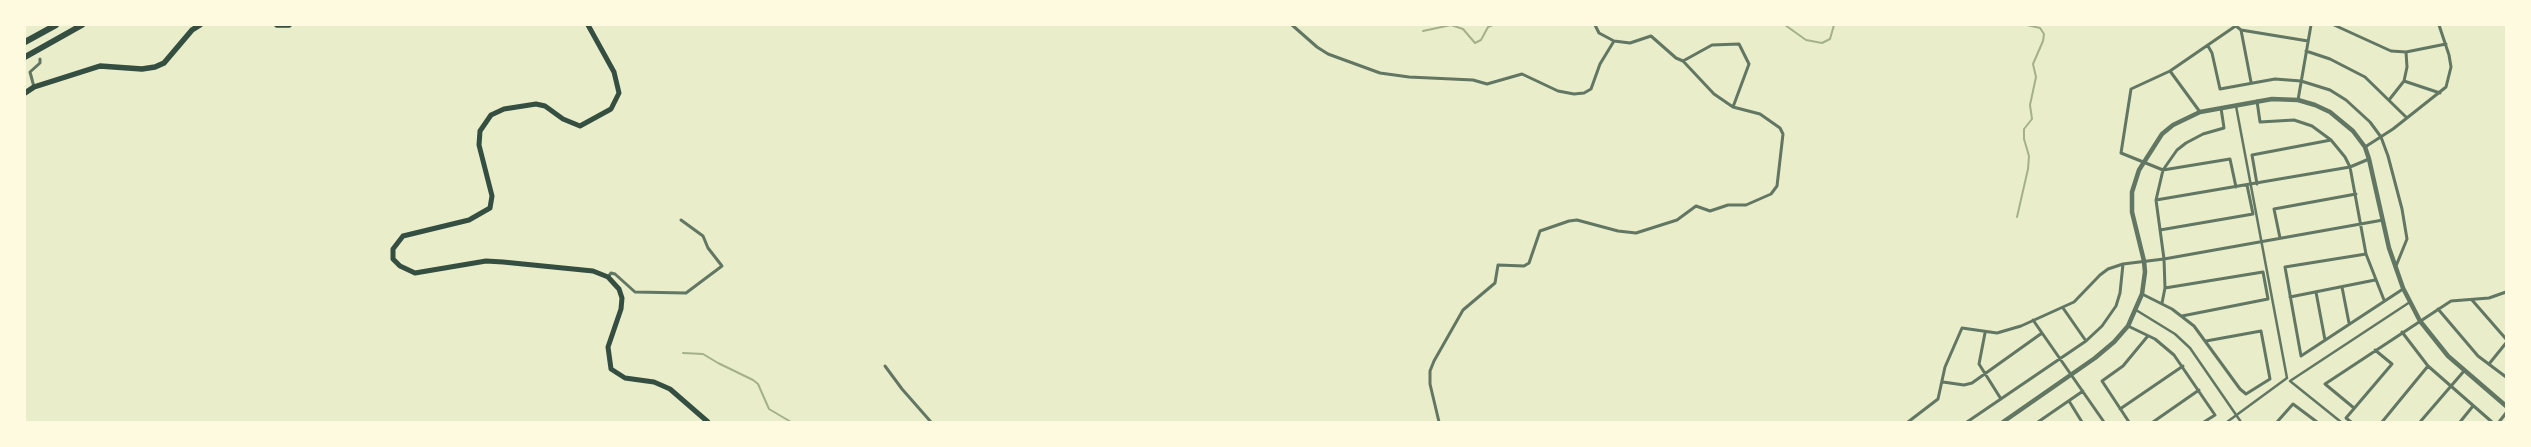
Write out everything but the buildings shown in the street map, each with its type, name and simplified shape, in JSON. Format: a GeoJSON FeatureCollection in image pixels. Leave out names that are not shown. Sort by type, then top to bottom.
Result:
{"type":"FeatureCollection","features":[{"type":"Feature","properties":{"kind":"highway"},"geometry":{"type":"LineString","coordinates":[[25,42],[56,25]]}},
{"type":"Feature","properties":{"kind":"highway"},"geometry":{"type":"LineString","coordinates":[[25,57],[82,25]]}},
{"type":"Feature","properties":{"kind":"main road"},"geometry":{"type":"LineString","coordinates":[[25,93],[34,87],[100,66],[142,69],[164,63],[192,30],[200,25]]}},
{"type":"Feature","properties":{"kind":"main road"},"geometry":{"type":"LineString","coordinates":[[277,25],[289,25]]}},
{"type":"Feature","properties":{"kind":"main road"},"geometry":{"type":"LineString","coordinates":[[588,25],[614,72],[619,93],[611,109],[580,126],[563,119],[546,106],[536,104],[504,109],[491,115],[480,131],[479,144],[492,196],[490,208],[460,222],[403,236],[393,249],[394,259],[400,266],[415,273],[486,262],[503,262],[593,271],[608,277],[619,289],[622,298],[621,308],[608,347],[608,360],[611,370],[625,378],[654,382],[670,389],[708,422]]}},
{"type":"Feature","properties":{"kind":"street"},"geometry":{"type":"LineString","coordinates":[[1292,25],[1316,47],[1328,54],[1380,73],[1409,77],[1473,80],[1487,84],[1522,74],[1558,91],[1574,94],[1584,93],[1592,89],[1600,64],[1614,41]]}},
{"type":"Feature","properties":{"kind":"street"},"geometry":{"type":"LineString","coordinates":[[1439,422],[1430,384],[1430,372],[1434,361],[1463,310],[1471,301],[1496,283],[1498,265],[1524,266],[1529,263],[1540,231],[1569,220],[1577,220],[1618,231],[1636,233],[1677,220],[1696,206],[1715,211],[1728,206],[1746,205],[1771,194],[1777,186],[1780,174],[1783,134],[1780,128],[1760,114],[1732,106],[1714,94],[1683,61],[1676,58],[1651,36],[1630,42],[1614,41],[1599,32],[1595,25]]}},
{"type":"Feature","properties":{"kind":"street"},"geometry":{"type":"LineString","coordinates":[[2236,187],[2230,159],[2163,170],[2121,152],[2131,89],[2170,71],[2237,25],[2241,30],[2250,82]]}},
{"type":"Feature","properties":{"kind":"street"},"geometry":{"type":"LineString","coordinates":[[2298,100],[2311,25]]}},
{"type":"Feature","properties":{"kind":"street"},"geometry":{"type":"LineString","coordinates":[[2334,25],[2391,51],[2406,52],[2446,44]]}},
{"type":"Feature","properties":{"kind":"street"},"geometry":{"type":"LineString","coordinates":[[2365,147],[2440,93],[2450,78],[2450,61],[2439,25]]}},
{"type":"Feature","properties":{"kind":"street"},"geometry":{"type":"LineString","coordinates":[[2241,30],[2308,41]]}},
{"type":"Feature","properties":{"kind":"street"},"geometry":{"type":"LineString","coordinates":[[1683,61],[1712,45],[1739,44],[1749,64],[1732,106]]}},
{"type":"Feature","properties":{"kind":"street"},"geometry":{"type":"LineString","coordinates":[[2208,46],[2212,53],[2220,89],[2250,82],[2275,79],[2301,81],[2330,90],[2346,100],[2370,122],[2380,137],[2394,173],[2407,239],[2396,266]]}},
{"type":"Feature","properties":{"kind":"street"},"geometry":{"type":"LineString","coordinates":[[2306,51],[2330,59],[2356,72],[2390,100],[2407,118]]}},
{"type":"Feature","properties":{"kind":"street"},"geometry":{"type":"LineString","coordinates":[[2390,100],[2404,81],[2407,67],[2406,52]]}},
{"type":"Feature","properties":{"kind":"street"},"geometry":{"type":"LineString","coordinates":[[34,87],[30,72],[40,63],[40,59]]}},
{"type":"Feature","properties":{"kind":"street"},"geometry":{"type":"LineString","coordinates":[[2170,71],[2200,112]]}},
{"type":"Feature","properties":{"kind":"street"},"geometry":{"type":"LineString","coordinates":[[2404,81],[2440,93]]}},
{"type":"Feature","properties":{"kind":"street"},"geometry":{"type":"LineString","coordinates":[[2003,422],[2114,342],[2128,326],[2142,294],[2144,261],[2132,212],[2134,181],[2162,134],[2173,125],[2200,112],[2257,101],[2298,100],[2330,112],[2342,121],[2365,147],[2370,159],[2383,220],[2396,266],[2410,302],[2435,342],[2464,371],[2506,406]]}},
{"type":"Feature","properties":{"kind":"street"},"geometry":{"type":"LineString","coordinates":[[2257,101],[2260,122],[2284,120],[2302,122],[2312,126],[2331,140],[2350,167],[2366,254],[2384,300]]}},
{"type":"Feature","properties":{"kind":"street"},"geometry":{"type":"LineString","coordinates":[[2160,230],[2253,214],[2235,105]]}},
{"type":"Feature","properties":{"kind":"street"},"geometry":{"type":"LineString","coordinates":[[2162,303],[2165,288],[2164,259],[2156,200],[2163,170],[2177,150],[2186,143],[2202,134],[2224,128],[2221,108]]}},
{"type":"Feature","properties":{"kind":"street"},"geometry":{"type":"LineString","coordinates":[[2257,184],[2252,154],[2331,140]]}},
{"type":"Feature","properties":{"kind":"street"},"geometry":{"type":"LineString","coordinates":[[2156,200],[2350,167],[2370,159]]}},
{"type":"Feature","properties":{"kind":"street"},"geometry":{"type":"LineString","coordinates":[[2227,422],[2287,378],[2262,242],[2249,185]]}},
{"type":"Feature","properties":{"kind":"street"},"geometry":{"type":"LineString","coordinates":[[2280,238],[2274,209],[2356,194]]}},
{"type":"Feature","properties":{"kind":"street"},"geometry":{"type":"LineString","coordinates":[[608,277],[611,273],[615,274],[635,292],[686,293],[722,266],[708,248],[703,236],[681,220]]}},
{"type":"Feature","properties":{"kind":"street"},"geometry":{"type":"LineString","coordinates":[[1908,422],[1938,399],[1945,368],[1962,328],[1985,333],[2010,330],[2063,308],[2084,293],[2108,269],[2123,264],[2164,259],[2383,220]]}},
{"type":"Feature","properties":{"kind":"street"},"geometry":{"type":"LineString","coordinates":[[2366,254],[2285,267],[2301,356],[2404,288]]}},
{"type":"Feature","properties":{"kind":"street"},"geometry":{"type":"LineString","coordinates":[[1967,422],[2086,340],[2102,326],[2116,306],[2122,282],[2123,264]]}},
{"type":"Feature","properties":{"kind":"street"},"geometry":{"type":"LineString","coordinates":[[2165,288],[2263,272],[2268,300],[2182,316]]}},
{"type":"Feature","properties":{"kind":"street"},"geometry":{"type":"LineString","coordinates":[[2290,297],[2375,280]]}},
{"type":"Feature","properties":{"kind":"street"},"geometry":{"type":"LineString","coordinates":[[2342,287],[2349,323]]}},
{"type":"Feature","properties":{"kind":"street"},"geometry":{"type":"LineString","coordinates":[[2316,292],[2325,340]]}},
{"type":"Feature","properties":{"kind":"street"},"geometry":{"type":"LineString","coordinates":[[2354,408],[2324,384],[2451,301],[2489,298],[2506,292]]}},
{"type":"Feature","properties":{"kind":"street"},"geometry":{"type":"LineString","coordinates":[[2142,294],[2162,303],[2182,316],[2206,341],[2240,389],[2246,394],[2270,379],[2261,332],[2206,341]]}},
{"type":"Feature","properties":{"kind":"street"},"geometry":{"type":"LineString","coordinates":[[2471,300],[2506,339]]}},
{"type":"Feature","properties":{"kind":"street"},"geometry":{"type":"LineString","coordinates":[[2341,422],[2290,381],[2410,302]]}},
{"type":"Feature","properties":{"kind":"street"},"geometry":{"type":"LineString","coordinates":[[2063,308],[2086,340]]}},
{"type":"Feature","properties":{"kind":"street"},"geometry":{"type":"LineString","coordinates":[[2438,309],[2466,343],[2506,377]]}},
{"type":"Feature","properties":{"kind":"street"},"geometry":{"type":"LineString","coordinates":[[2136,310],[2175,334],[2190,348],[2241,422]]}},
{"type":"Feature","properties":{"kind":"street"},"geometry":{"type":"LineString","coordinates":[[2032,320],[2072,374],[2104,422]]}},
{"type":"Feature","properties":{"kind":"street"},"geometry":{"type":"LineString","coordinates":[[2128,326],[2164,346],[2183,366],[2215,414],[2204,422]]}},
{"type":"Feature","properties":{"kind":"street"},"geometry":{"type":"LineString","coordinates":[[2402,332],[2428,366],[2492,422]]}},
{"type":"Feature","properties":{"kind":"street"},"geometry":{"type":"LineString","coordinates":[[1985,333],[1980,364],[1984,374],[2001,398]]}},
{"type":"Feature","properties":{"kind":"street"},"geometry":{"type":"LineString","coordinates":[[1943,382],[1964,385],[1984,374],[2042,333]]}},
{"type":"Feature","properties":{"kind":"street"},"geometry":{"type":"LineString","coordinates":[[2129,422],[2102,381],[2123,366],[2147,336]]}},
{"type":"Feature","properties":{"kind":"street"},"geometry":{"type":"LineString","coordinates":[[2489,364],[2506,343]]}},
{"type":"Feature","properties":{"kind":"street"},"geometry":{"type":"LineString","coordinates":[[2351,422],[2346,418],[2392,364],[2375,350]]}},
{"type":"Feature","properties":{"kind":"street"},"geometry":{"type":"LineString","coordinates":[[885,366],[931,422]]}},
{"type":"Feature","properties":{"kind":"street"},"geometry":{"type":"LineString","coordinates":[[2120,409],[2183,366]]}},
{"type":"Feature","properties":{"kind":"street"},"geometry":{"type":"LineString","coordinates":[[2382,422],[2428,366]]}},
{"type":"Feature","properties":{"kind":"street"},"geometry":{"type":"LineString","coordinates":[[2420,422],[2464,371]]}},
{"type":"Feature","properties":{"kind":"street"},"geometry":{"type":"LineString","coordinates":[[2153,422],[2199,390]]}},
{"type":"Feature","properties":{"kind":"street"},"geometry":{"type":"LineString","coordinates":[[2038,422],[2083,391]]}},
{"type":"Feature","properties":{"kind":"street"},"geometry":{"type":"LineString","coordinates":[[2069,401],[2082,422]]}},
{"type":"Feature","properties":{"kind":"street"},"geometry":{"type":"LineString","coordinates":[[2276,422],[2293,404],[2316,422]]}},
{"type":"Feature","properties":{"kind":"street"},"geometry":{"type":"LineString","coordinates":[[2460,422],[2473,406]]}},
{"type":"Feature","properties":{"kind":"street"},"geometry":{"type":"LineString","coordinates":[[2499,422],[2506,413]]}},
{"type":"Feature","properties":{"kind":"street"},"geometry":{"type":"LineString","coordinates":[[2306,422],[2310,417]]}},
{"type":"Feature","properties":{"kind":"waterway"},"geometry":{"type":"LineString","coordinates":[[1423,31],[1451,25],[1463,29],[1475,43],[1481,40],[1488,27],[1493,25]]}},
{"type":"Feature","properties":{"kind":"waterway"},"geometry":{"type":"LineString","coordinates":[[1785,25],[1806,40],[1822,43],[1830,39],[1834,25]]}},
{"type":"Feature","properties":{"kind":"waterway"},"geometry":{"type":"LineString","coordinates":[[2017,217],[2028,169],[2029,156],[2024,139],[2024,129],[2032,119],[2030,105],[2036,77],[2033,64],[2044,34],[2040,28],[2027,25]]}},
{"type":"Feature","properties":{"kind":"waterway"},"geometry":{"type":"LineString","coordinates":[[683,353],[703,354],[753,380],[758,384],[769,409],[791,422]]}}]}
